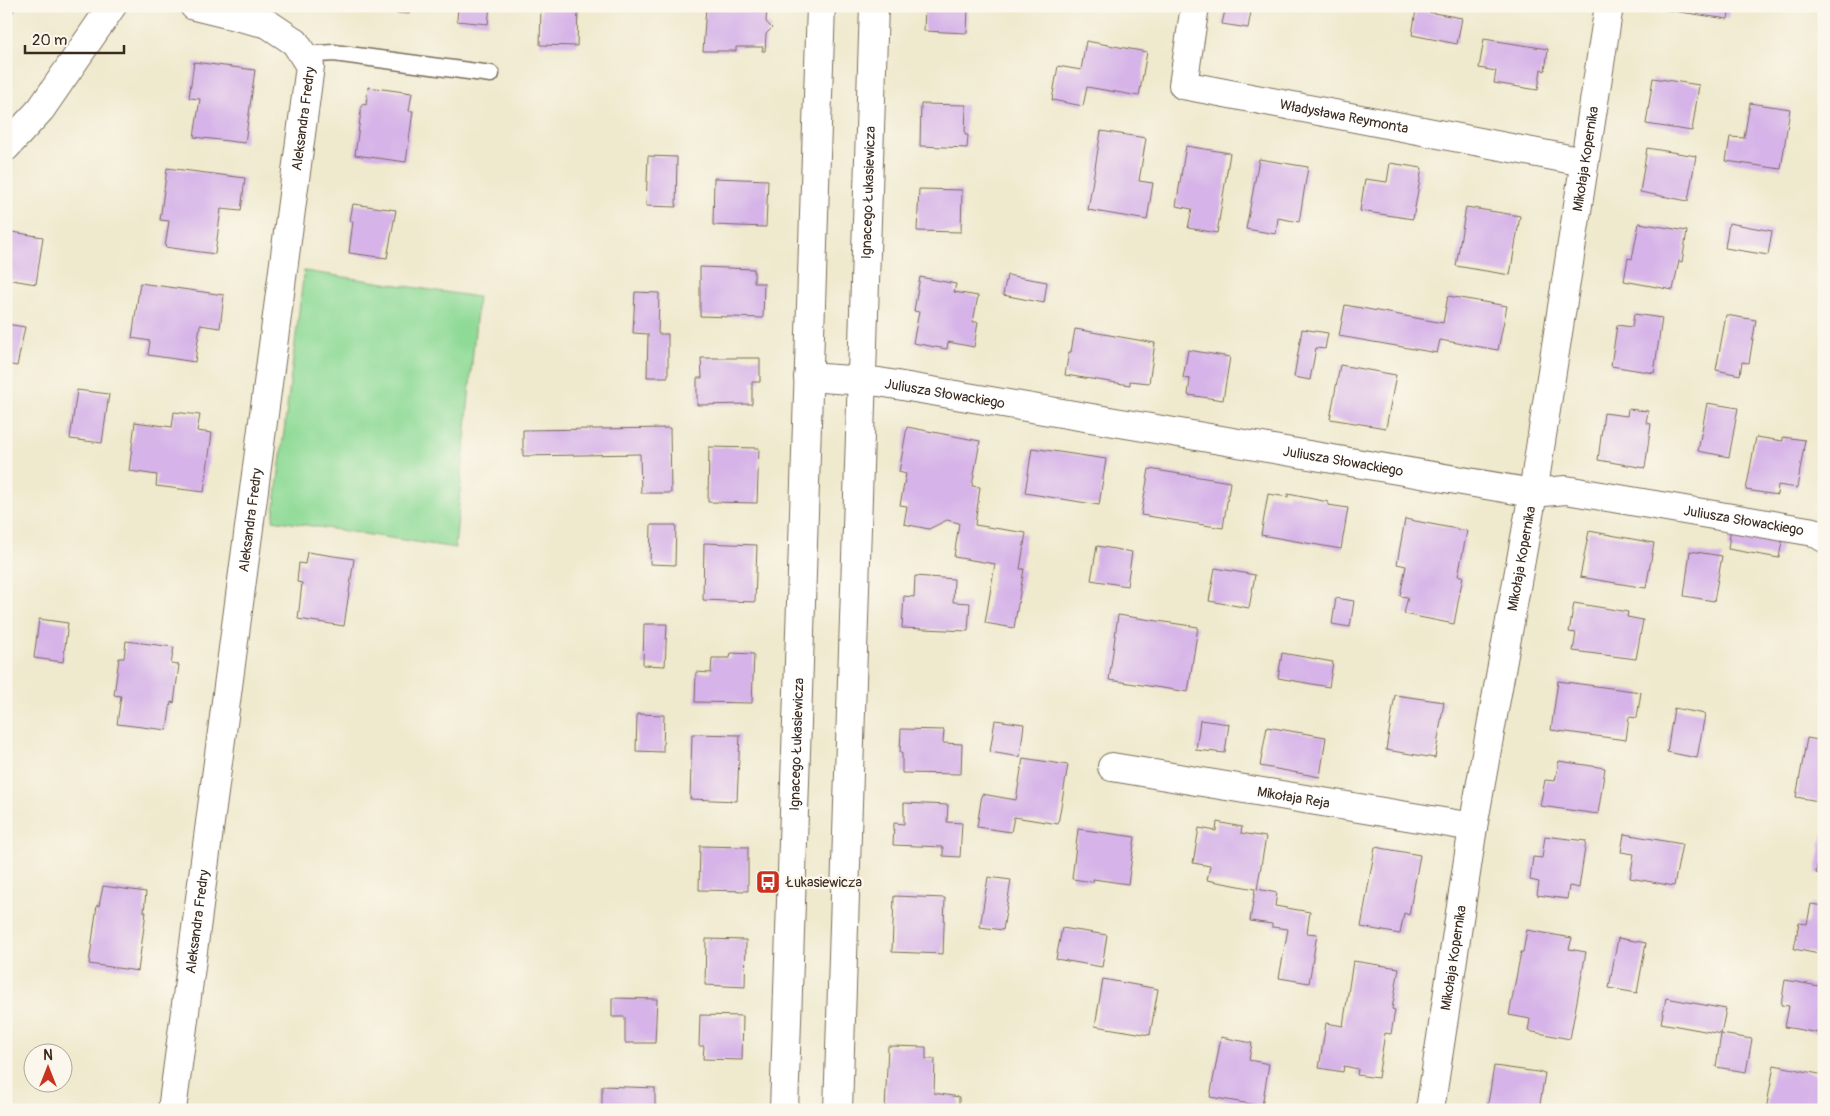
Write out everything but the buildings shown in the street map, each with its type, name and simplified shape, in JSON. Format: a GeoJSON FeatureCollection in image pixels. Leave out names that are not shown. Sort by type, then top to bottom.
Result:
{"type":"FeatureCollection","features":[{"type":"Feature","properties":{"kind":"street"},"geometry":{"type":"LineString","coordinates":[[6,147],[41,108],[112,6]]}},
{"type":"Feature","properties":{"kind":"street","name":"Aleksandra Fredry"},"geometry":{"type":"LineString","coordinates":[[172,1110],[310,66],[295,42],[268,24],[194,6]]}},
{"type":"Feature","properties":{"kind":"street","name":"Ignacego Łukasiewicza"},"geometry":{"type":"LineString","coordinates":[[784,1110],[820,6]]}},
{"type":"Feature","properties":{"kind":"street","name":"Ignacego Łukasiewicza"},"geometry":{"type":"LineString","coordinates":[[838,1110],[874,6]]}},
{"type":"Feature","properties":{"kind":"street","name":"Władysława Reymonta"},"geometry":{"type":"LineString","coordinates":[[1196,6],[1183,85],[1584,162]]}},
{"type":"Feature","properties":{"kind":"street","name":"Mikołaja Kopernika"},"geometry":{"type":"LineString","coordinates":[[1430,1110],[1474,827],[1533,493],[1609,6]]}},
{"type":"Feature","properties":{"kind":"street"},"geometry":{"type":"LineString","coordinates":[[808,377],[862,381]]}},
{"type":"Feature","properties":{"kind":"street","name":"Juliusza Słowackiego"},"geometry":{"type":"LineString","coordinates":[[862,381],[1533,493],[1566,490],[1814,532],[1824,538]]}},
{"type":"Feature","properties":{"kind":"street","name":"Mikołaja Reja"},"geometry":{"type":"LineString","coordinates":[[1112,767],[1474,827]]}},
{"type":"Feature","properties":{"kind":"lane"},"geometry":{"type":"LineString","coordinates":[[303,55],[334,53],[491,74]]}},
{"type":"Feature","properties":{"kind":"green space"},"geometry":{"type":"Polygon","coordinates":[[[304,271],[478,297],[455,548],[273,520],[304,271]]]}},
{"type":"Feature","properties":{"kind":"railway"},"geometry":{"type":"LineString","coordinates":[[6,17],[14,6]]}},
{"type":"Feature","properties":{"kind":"place","name":"Łukasiewicza"},"geometry":{"type":"Point","coordinates":[768,882]}}]}
